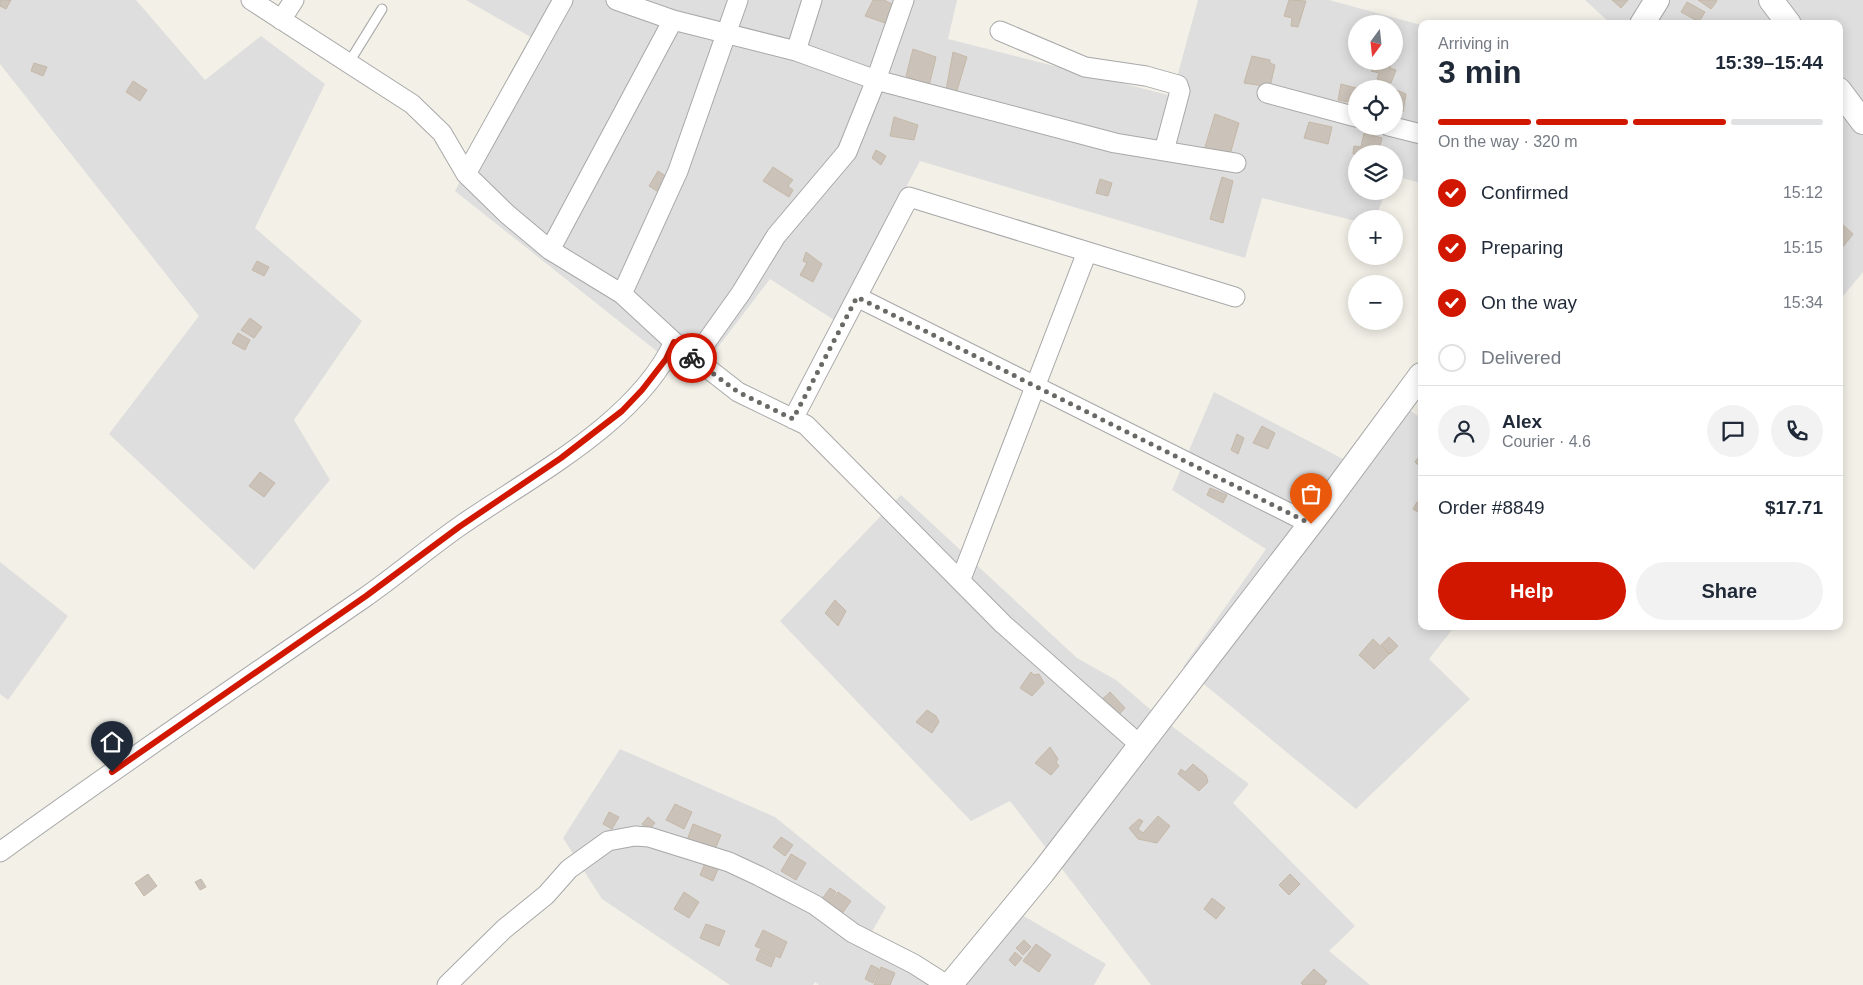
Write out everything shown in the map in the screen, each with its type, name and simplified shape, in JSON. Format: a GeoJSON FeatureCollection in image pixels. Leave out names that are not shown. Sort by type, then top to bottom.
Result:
{"type":"FeatureCollection","features":[{"type":"Feature","properties":{"kind":"street"},"geometry":{"type":"LineString","coordinates":[[251,0],[412,104],[442,133],[466,174],[507,214],[550,250],[622,294],[694,359],[738,392],[806,425],[961,579],[1003,624],[1140,746]]}},
{"type":"Feature","properties":{"kind":"street"},"geometry":{"type":"LineString","coordinates":[[281,20],[294,0]]}},
{"type":"Feature","properties":{"kind":"street"},"geometry":{"type":"LineString","coordinates":[[466,174],[563,0]]}},
{"type":"Feature","properties":{"kind":"street"},"geometry":{"type":"LineString","coordinates":[[616,0],[673,20],[796,51],[876,80],[1115,143],[1236,164]]}},
{"type":"Feature","properties":{"kind":"street"},"geometry":{"type":"LineString","coordinates":[[622,294],[678,171],[738,0]]}},
{"type":"Feature","properties":{"kind":"street"},"geometry":{"type":"LineString","coordinates":[[796,51],[812,0]]}},
{"type":"Feature","properties":{"kind":"street"},"geometry":{"type":"LineString","coordinates":[[694,359],[741,293],[776,236],[847,152],[876,80],[904,0]]}},
{"type":"Feature","properties":{"kind":"street"},"geometry":{"type":"LineString","coordinates":[[1644,20],[1657,0]]}},
{"type":"Feature","properties":{"kind":"street"},"geometry":{"type":"LineString","coordinates":[[1771,0],[1786,20]]}},
{"type":"Feature","properties":{"kind":"street"},"geometry":{"type":"LineString","coordinates":[[550,250],[673,20]]}},
{"type":"Feature","properties":{"kind":"street"},"geometry":{"type":"LineString","coordinates":[[1000,31],[1085,66],[1146,76],[1178,86],[1180,91],[1164,151]]}},
{"type":"Feature","properties":{"kind":"street"},"geometry":{"type":"LineString","coordinates":[[1267,93],[1348,115]]}},
{"type":"Feature","properties":{"kind":"street"},"geometry":{"type":"LineString","coordinates":[[1843,95],[1863,122]]}},
{"type":"Feature","properties":{"kind":"street"},"geometry":{"type":"LineString","coordinates":[[1403,129],[1418,133]]}},
{"type":"Feature","properties":{"kind":"street"},"geometry":{"type":"LineString","coordinates":[[793,419],[909,197],[1236,297]]}},
{"type":"Feature","properties":{"kind":"street"},"geometry":{"type":"LineString","coordinates":[[961,579],[1087,252]]}},
{"type":"Feature","properties":{"kind":"street"},"geometry":{"type":"LineString","coordinates":[[857,297],[1311,524]]}},
{"type":"Feature","properties":{"kind":"street"},"geometry":{"type":"LineString","coordinates":[[0,852],[233,686],[366,596],[459,527],[561,458],[622,411],[642,390],[666,359],[674,342]]}},
{"type":"Feature","properties":{"kind":"street"},"geometry":{"type":"LineString","coordinates":[[447,985],[504,929],[546,895],[569,869],[608,841],[634,836],[649,837],[729,862],[759,876],[815,905],[853,933],[914,964],[948,985],[1042,872],[1140,746],[1311,524],[1418,379]]}},
{"type":"Feature","properties":{"kind":"lane"},"geometry":{"type":"LineString","coordinates":[[348,64],[382,9]]}},
{"type":"Feature","properties":{"kind":"shaded area"},"geometry":{"type":"Polygon","coordinates":[[[0,0],[136,0],[205,80],[261,36],[325,84],[255,228],[362,321],[294,420],[330,480],[254,570],[109,434],[199,316],[0,64],[0,0]]]}},
{"type":"Feature","properties":{"kind":"shaded area"},"geometry":{"type":"Polygon","coordinates":[[[466,0],[957,0],[948,39],[1172,96],[1198,0],[1329,0],[1384,15],[1348,15],[1348,70],[1403,70],[1403,20],[1418,24],[1418,182],[1403,178],[1403,145],[1348,145],[1348,200],[1382,200],[1379,210],[1348,210],[1348,219],[1262,198],[1245,258],[920,161],[834,320],[770,279],[693,380],[455,191],[536,40],[466,0]]]}},
{"type":"Feature","properties":{"kind":"shaded area"},"geometry":{"type":"Polygon","coordinates":[[[1585,0],[1863,0],[1863,272],[1843,296],[1843,20],[1607,20],[1585,0]]]}},
{"type":"Feature","properties":{"kind":"shaded area"},"geometry":{"type":"Polygon","coordinates":[[[1214,392],[1349,462],[1390,397],[1418,416],[1418,630],[1452,630],[1429,659],[1470,699],[1356,809],[1183,667],[1266,549],[1172,490],[1214,392]]]}},
{"type":"Feature","properties":{"kind":"shaded area"},"geometry":{"type":"Polygon","coordinates":[[[901,495],[1077,658],[1116,680],[1157,715],[1249,784],[1233,803],[1355,926],[1329,951],[1370,985],[1151,985],[1010,801],[971,821],[780,621],[901,495]]]}},
{"type":"Feature","properties":{"kind":"shaded area"},"geometry":{"type":"Polygon","coordinates":[[[0,562],[68,616],[8,700],[0,694],[0,562]]]}},
{"type":"Feature","properties":{"kind":"shaded area"},"geometry":{"type":"Polygon","coordinates":[[[620,749],[775,817],[886,907],[867,940],[948,981],[1005,905],[1106,964],[1094,985],[819,985],[815,982],[813,985],[730,985],[602,899],[563,838],[620,749]]]}},
{"type":"Feature","properties":{"kind":"building"},"geometry":{"type":"Polygon","coordinates":[[[0,0],[11,0],[6,9],[0,6],[0,0]]]}},
{"type":"Feature","properties":{"kind":"building"},"geometry":{"type":"Polygon","coordinates":[[[873,0],[884,0],[896,6],[888,24],[865,16],[873,0]]]}},
{"type":"Feature","properties":{"kind":"building"},"geometry":{"type":"Polygon","coordinates":[[[1289,0],[1306,1],[1298,27],[1291,26],[1292,18],[1284,16],[1289,0]]]}},
{"type":"Feature","properties":{"kind":"building"},"geometry":{"type":"Polygon","coordinates":[[[1612,0],[1628,0],[1621,8],[1612,0]]]}},
{"type":"Feature","properties":{"kind":"building"},"geometry":{"type":"Polygon","coordinates":[[[1698,0],[1715,0],[1717,1],[1711,9],[1698,0]]]}},
{"type":"Feature","properties":{"kind":"building"},"geometry":{"type":"Polygon","coordinates":[[[1687,2],[1705,12],[1700,20],[1695,20],[1681,12],[1687,2]]]}},
{"type":"Feature","properties":{"kind":"building"},"geometry":{"type":"Polygon","coordinates":[[[913,49],[936,57],[929,86],[906,76],[913,49]]]}},
{"type":"Feature","properties":{"kind":"building"},"geometry":{"type":"Polygon","coordinates":[[[953,52],[967,57],[956,94],[946,90],[953,52]]]}},
{"type":"Feature","properties":{"kind":"building"},"geometry":{"type":"Polygon","coordinates":[[[1252,56],[1270,60],[1270,63],[1275,65],[1270,87],[1244,83],[1252,56]]]}},
{"type":"Feature","properties":{"kind":"building"},"geometry":{"type":"Polygon","coordinates":[[[34,63],[47,67],[43,76],[31,71],[34,63]]]}},
{"type":"Feature","properties":{"kind":"building"},"geometry":{"type":"Polygon","coordinates":[[[1396,70],[1392,80],[1377,79],[1379,73],[1371,71],[1396,70]]]}},
{"type":"Feature","properties":{"kind":"building"},"geometry":{"type":"Polygon","coordinates":[[[133,81],[147,90],[140,101],[126,92],[133,81]]]}},
{"type":"Feature","properties":{"kind":"building"},"geometry":{"type":"Polygon","coordinates":[[[1341,84],[1348,86],[1348,102],[1338,100],[1341,84]]]}},
{"type":"Feature","properties":{"kind":"building"},"geometry":{"type":"Polygon","coordinates":[[[1403,93],[1406,94],[1403,112],[1403,93]]]}},
{"type":"Feature","properties":{"kind":"building"},"geometry":{"type":"Polygon","coordinates":[[[1215,114],[1239,123],[1227,165],[1202,157],[1215,114]]]}},
{"type":"Feature","properties":{"kind":"building"},"geometry":{"type":"Polygon","coordinates":[[[894,117],[918,125],[914,140],[890,136],[894,117]]]}},
{"type":"Feature","properties":{"kind":"building"},"geometry":{"type":"Polygon","coordinates":[[[1309,122],[1332,127],[1328,144],[1304,138],[1309,122]]]}},
{"type":"Feature","properties":{"kind":"building"},"geometry":{"type":"Polygon","coordinates":[[[1364,135],[1382,138],[1380,145],[1361,145],[1364,135]]]}},
{"type":"Feature","properties":{"kind":"building"},"geometry":{"type":"Polygon","coordinates":[[[876,150],[886,156],[881,165],[872,158],[876,150]]]}},
{"type":"Feature","properties":{"kind":"building"},"geometry":{"type":"Polygon","coordinates":[[[773,167],[793,180],[788,186],[793,190],[789,197],[763,181],[773,167]]]}},
{"type":"Feature","properties":{"kind":"building"},"geometry":{"type":"Polygon","coordinates":[[[658,171],[667,177],[660,193],[649,186],[658,171]]]}},
{"type":"Feature","properties":{"kind":"building"},"geometry":{"type":"Polygon","coordinates":[[[1222,177],[1233,181],[1223,223],[1210,219],[1222,177]]]}},
{"type":"Feature","properties":{"kind":"building"},"geometry":{"type":"Polygon","coordinates":[[[1100,179],[1112,183],[1108,196],[1096,193],[1100,179]]]}},
{"type":"Feature","properties":{"kind":"building"},"geometry":{"type":"Polygon","coordinates":[[[1843,225],[1853,234],[1843,247],[1843,225]]]}},
{"type":"Feature","properties":{"kind":"building"},"geometry":{"type":"Polygon","coordinates":[[[806,252],[822,264],[813,282],[800,275],[807,263],[803,261],[806,252]]]}},
{"type":"Feature","properties":{"kind":"building"},"geometry":{"type":"Polygon","coordinates":[[[257,261],[269,267],[264,276],[252,270],[257,261]]]}},
{"type":"Feature","properties":{"kind":"building"},"geometry":{"type":"Polygon","coordinates":[[[250,318],[262,327],[254,338],[241,330],[250,318]]]}},
{"type":"Feature","properties":{"kind":"building"},"geometry":{"type":"Polygon","coordinates":[[[238,333],[250,340],[245,350],[232,343],[238,333]]]}},
{"type":"Feature","properties":{"kind":"building"},"geometry":{"type":"Polygon","coordinates":[[[1262,426],[1275,433],[1268,449],[1253,443],[1262,426]]]}},
{"type":"Feature","properties":{"kind":"building"},"geometry":{"type":"Polygon","coordinates":[[[1237,434],[1244,438],[1238,454],[1231,450],[1237,434]]]}},
{"type":"Feature","properties":{"kind":"building"},"geometry":{"type":"Polygon","coordinates":[[[260,472],[275,483],[264,497],[249,486],[260,472]]]}},
{"type":"Feature","properties":{"kind":"building"},"geometry":{"type":"Polygon","coordinates":[[[1210,488],[1227,495],[1223,503],[1207,495],[1210,488]]]}},
{"type":"Feature","properties":{"kind":"building"},"geometry":{"type":"Polygon","coordinates":[[[1417,502],[1418,512],[1413,509],[1417,502]]]}},
{"type":"Feature","properties":{"kind":"building"},"geometry":{"type":"Polygon","coordinates":[[[835,600],[846,611],[838,626],[825,613],[835,600]]]}},
{"type":"Feature","properties":{"kind":"building"},"geometry":{"type":"Polygon","coordinates":[[[1389,637],[1398,646],[1390,654],[1381,645],[1389,637]]]}},
{"type":"Feature","properties":{"kind":"building"},"geometry":{"type":"Polygon","coordinates":[[[1373,639],[1389,654],[1374,669],[1359,655],[1373,639]]]}},
{"type":"Feature","properties":{"kind":"building"},"geometry":{"type":"Polygon","coordinates":[[[1031,672],[1034,675],[1039,674],[1044,683],[1032,696],[1020,688],[1031,672]]]}},
{"type":"Feature","properties":{"kind":"building"},"geometry":{"type":"Polygon","coordinates":[[[1110,692],[1125,708],[1116,718],[1095,706],[1110,692]]]}},
{"type":"Feature","properties":{"kind":"building"},"geometry":{"type":"Polygon","coordinates":[[[927,710],[936,716],[939,722],[932,733],[916,722],[927,710]]]}},
{"type":"Feature","properties":{"kind":"building"},"geometry":{"type":"Polygon","coordinates":[[[1050,747],[1058,759],[1056,762],[1059,766],[1051,775],[1035,763],[1050,747]]]}},
{"type":"Feature","properties":{"kind":"building"},"geometry":{"type":"Polygon","coordinates":[[[1193,764],[1206,775],[1208,782],[1199,791],[1178,774],[1181,769],[1185,772],[1193,764]]]}},
{"type":"Feature","properties":{"kind":"building"},"geometry":{"type":"Polygon","coordinates":[[[675,804],[692,812],[684,829],[666,820],[675,804]]]}},
{"type":"Feature","properties":{"kind":"building"},"geometry":{"type":"Polygon","coordinates":[[[609,812],[619,817],[612,829],[603,824],[609,812]]]}},
{"type":"Feature","properties":{"kind":"building"},"geometry":{"type":"Polygon","coordinates":[[[1158,816],[1170,826],[1157,843],[1138,839],[1129,828],[1139,819],[1143,821],[1138,829],[1143,833],[1158,816]]]}},
{"type":"Feature","properties":{"kind":"building"},"geometry":{"type":"Polygon","coordinates":[[[648,817],[655,823],[649,830],[642,824],[648,817]]]}},
{"type":"Feature","properties":{"kind":"building"},"geometry":{"type":"Polygon","coordinates":[[[693,824],[721,835],[713,854],[686,843],[693,824]]]}},
{"type":"Feature","properties":{"kind":"building"},"geometry":{"type":"Polygon","coordinates":[[[781,837],[793,845],[785,856],[773,847],[781,837]]]}},
{"type":"Feature","properties":{"kind":"building"},"geometry":{"type":"Polygon","coordinates":[[[791,854],[806,863],[796,880],[781,871],[791,854]]]}},
{"type":"Feature","properties":{"kind":"building"},"geometry":{"type":"Polygon","coordinates":[[[705,863],[718,869],[713,881],[700,875],[705,863]]]}},
{"type":"Feature","properties":{"kind":"building"},"geometry":{"type":"Polygon","coordinates":[[[148,874],[157,886],[144,896],[135,883],[148,874]]]}},
{"type":"Feature","properties":{"kind":"building"},"geometry":{"type":"Polygon","coordinates":[[[1290,874],[1300,884],[1289,895],[1279,885],[1290,874]]]}},
{"type":"Feature","properties":{"kind":"building"},"geometry":{"type":"Polygon","coordinates":[[[201,879],[206,887],[200,890],[195,882],[201,879]]]}},
{"type":"Feature","properties":{"kind":"building"},"geometry":{"type":"Polygon","coordinates":[[[830,888],[836,892],[828,904],[822,899],[830,888]]]}},
{"type":"Feature","properties":{"kind":"building"},"geometry":{"type":"Polygon","coordinates":[[[684,892],[699,902],[689,918],[674,909],[684,892]]]}},
{"type":"Feature","properties":{"kind":"building"},"geometry":{"type":"Polygon","coordinates":[[[838,892],[851,901],[839,918],[826,909],[838,892]]]}},
{"type":"Feature","properties":{"kind":"building"},"geometry":{"type":"Polygon","coordinates":[[[1212,898],[1225,908],[1216,919],[1204,909],[1212,898]]]}},
{"type":"Feature","properties":{"kind":"building"},"geometry":{"type":"Polygon","coordinates":[[[706,924],[725,931],[719,946],[700,938],[706,924]]]}},
{"type":"Feature","properties":{"kind":"building"},"geometry":{"type":"Polygon","coordinates":[[[763,930],[787,942],[780,958],[755,946],[763,930]]]}},
{"type":"Feature","properties":{"kind":"building"},"geometry":{"type":"Polygon","coordinates":[[[1024,940],[1031,947],[1023,955],[1016,948],[1024,940]]]}},
{"type":"Feature","properties":{"kind":"building"},"geometry":{"type":"Polygon","coordinates":[[[1036,944],[1051,955],[1039,972],[1023,961],[1036,944]]]}},
{"type":"Feature","properties":{"kind":"building"},"geometry":{"type":"Polygon","coordinates":[[[760,950],[775,957],[771,967],[756,960],[760,950]]]}},
{"type":"Feature","properties":{"kind":"building"},"geometry":{"type":"Polygon","coordinates":[[[1015,952],[1022,958],[1015,966],[1009,960],[1015,952]]]}},
{"type":"Feature","properties":{"kind":"building"},"geometry":{"type":"Polygon","coordinates":[[[871,965],[879,969],[873,983],[865,979],[871,965]]]}},
{"type":"Feature","properties":{"kind":"building"},"geometry":{"type":"Polygon","coordinates":[[[881,967],[895,973],[890,985],[874,985],[881,967]]]}},
{"type":"Feature","properties":{"kind":"building"},"geometry":{"type":"Polygon","coordinates":[[[1314,969],[1327,981],[1324,985],[1303,985],[1301,983],[1314,969]]]}},
{"type":"Feature","properties":{"kind":"way so far"},"geometry":{"type":"LineString","coordinates":[[692,358],[738,392],[793,419],[857,297],[1311,524]]}},
{"type":"Feature","properties":{"kind":"route"},"geometry":{"type":"LineString","coordinates":[[112,772],[233,686],[366,596],[459,527],[561,458],[622,411],[642,390],[666,359],[674,342],[692,358]]}}]}
